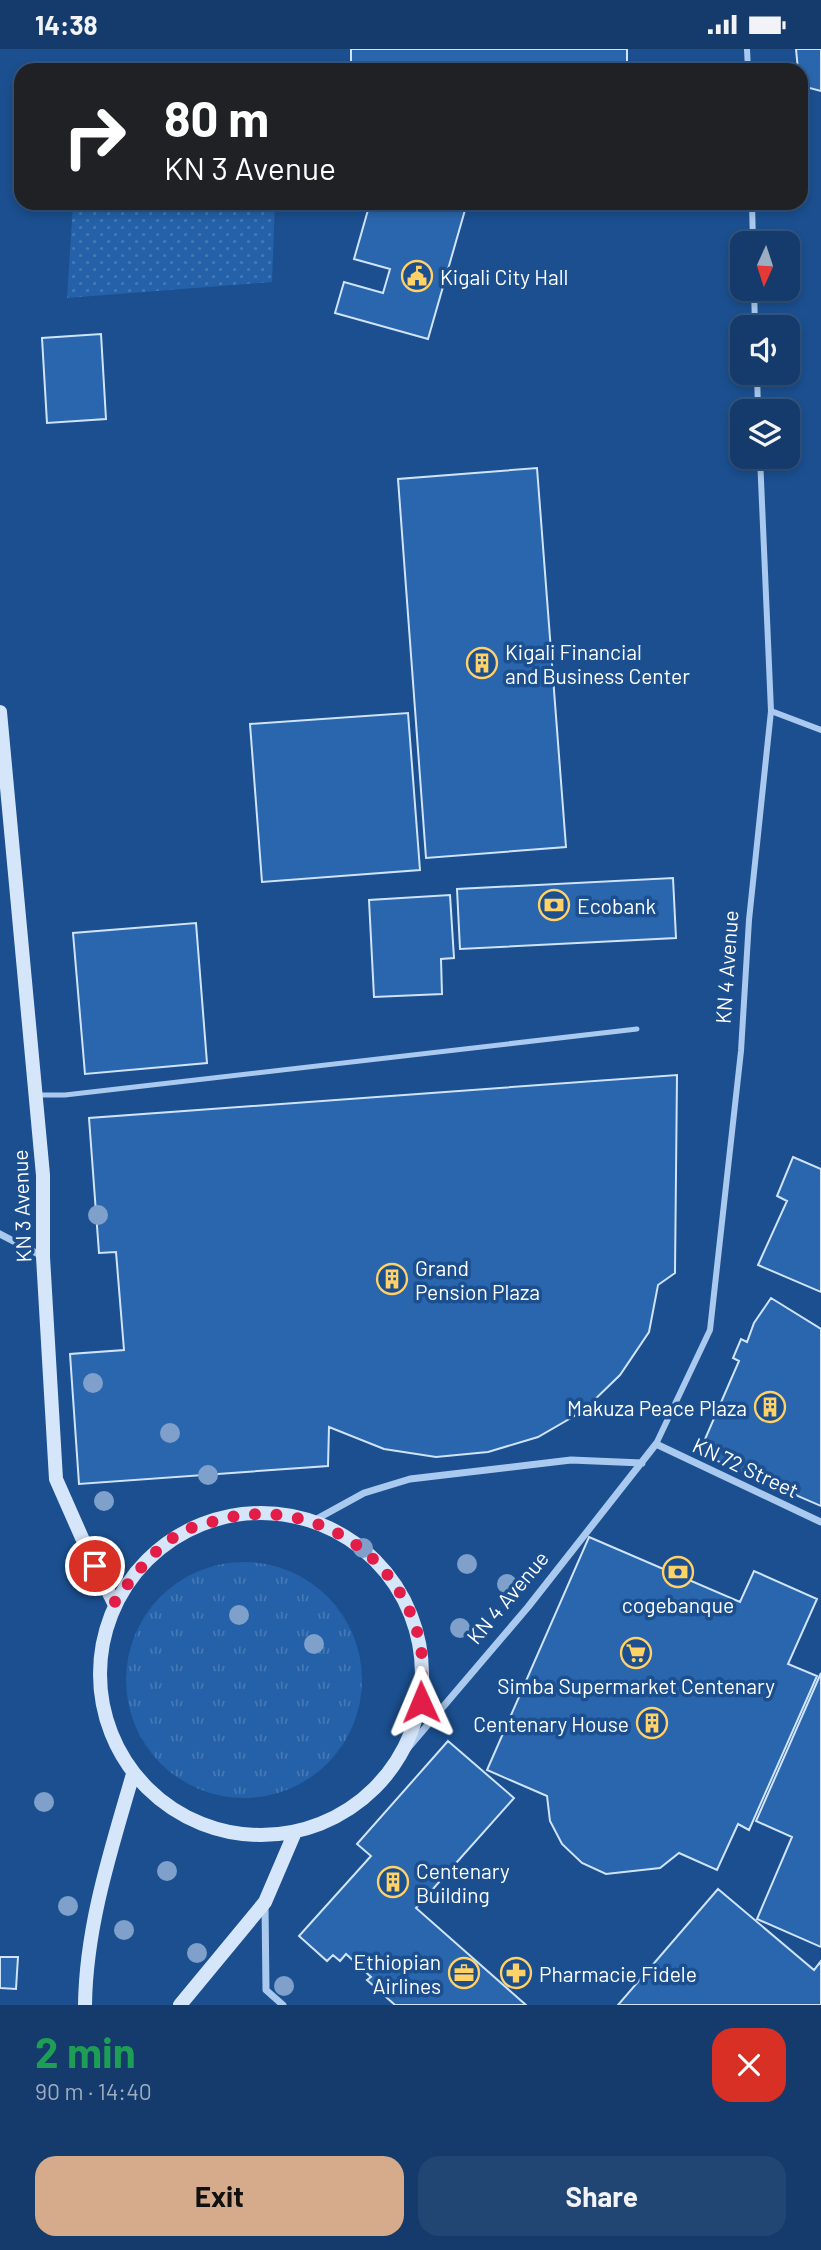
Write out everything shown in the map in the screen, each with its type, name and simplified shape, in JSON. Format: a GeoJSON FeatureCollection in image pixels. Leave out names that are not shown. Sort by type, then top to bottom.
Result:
{"type":"FeatureCollection","features":[{"type":"Feature","properties":{"kind":"main road","name":"KN 3 Avenue"},"geometry":{"type":"LineString","coordinates":[[0,712],[43,1175],[43,1257],[56,1479],[114,1603]]}},
{"type":"Feature","properties":{"kind":"main road"},"geometry":{"type":"LineString","coordinates":[[282,1514],[313,1521],[363,1548],[401,1591],[421,1644],[421,1702],[402,1755],[374,1790],[338,1816],[295,1832],[250,1835],[206,1826],[166,1805],[133,1774],[110,1735],[99,1692],[100,1646],[114,1603],[144,1562],[184,1531],[232,1515],[282,1514]]}},
{"type":"Feature","properties":{"kind":"main road"},"geometry":{"type":"LineString","coordinates":[[85,2005],[86,1964],[104,1871],[133,1774]]}},
{"type":"Feature","properties":{"kind":"main road"},"geometry":{"type":"LineString","coordinates":[[180,2005],[265,1902],[295,1832]]}},
{"type":"Feature","properties":{"kind":"street"},"geometry":{"type":"LineString","coordinates":[[752,210],[753,231]]}},
{"type":"Feature","properties":{"kind":"street","name":"KN 4 Avenue"},"geometry":{"type":"LineString","coordinates":[[402,1755],[528,1607],[656,1444],[710,1330],[741,1051],[749,920],[771,711],[761,469]]}},
{"type":"Feature","properties":{"kind":"street"},"geometry":{"type":"LineString","coordinates":[[771,711],[821,730]]}},
{"type":"Feature","properties":{"kind":"street"},"geometry":{"type":"LineString","coordinates":[[0,1234],[43,1257]]}},
{"type":"Feature","properties":{"kind":"street","name":"KN 72 Street"},"geometry":{"type":"LineString","coordinates":[[656,1444],[821,1522]]}},
{"type":"Feature","properties":{"kind":"street"},"geometry":{"type":"LineString","coordinates":[[313,1521],[363,1493],[410,1479],[571,1460],[642,1463]]}},
{"type":"Feature","properties":{"kind":"street"},"geometry":{"type":"LineString","coordinates":[[265,1902],[266,1990],[283,2005]]}},
{"type":"Feature","properties":{"kind":"lane"},"geometry":{"type":"LineString","coordinates":[[35,1095],[65,1095],[637,1029]]}},
{"type":"Feature","properties":{"kind":"green space"},"geometry":{"type":"Polygon","coordinates":[[[73,210],[275,210],[272,282],[67,298],[73,210]]]}},
{"type":"Feature","properties":{"kind":"green space"},"geometry":{"type":"Polygon","coordinates":[[[244,1562],[267,1564],[300,1576],[319,1589],[335,1605],[348,1624],[357,1646],[362,1680],[360,1703],[348,1736],[335,1755],[319,1771],[300,1784],[278,1793],[244,1798],[221,1796],[188,1784],[169,1771],[153,1755],[140,1736],[131,1714],[126,1680],[128,1657],[140,1624],[153,1605],[169,1589],[188,1576],[210,1567],[244,1562]]]}},
{"type":"Feature","properties":{"kind":"building"},"geometry":{"type":"Polygon","coordinates":[[[351,49],[627,49],[627,63],[351,63],[351,49]]]}},
{"type":"Feature","properties":{"kind":"building"},"geometry":{"type":"Polygon","coordinates":[[[796,49],[821,49],[821,91],[808,88],[808,63],[797,63],[796,49]]]}},
{"type":"Feature","properties":{"kind":"building","name":"Kigali City Hall"},"geometry":{"type":"Polygon","coordinates":[[[368,210],[465,210],[428,339],[335,313],[344,282],[383,293],[390,269],[354,259],[368,210]]]}},
{"type":"Feature","properties":{"kind":"building"},"geometry":{"type":"Polygon","coordinates":[[[101,334],[106,419],[47,423],[42,338],[101,334]]]}},
{"type":"Feature","properties":{"kind":"building","name":"Kigali Financial and Business Center"},"geometry":{"type":"Polygon","coordinates":[[[537,468],[566,847],[426,858],[398,479],[537,468]]]}},
{"type":"Feature","properties":{"kind":"building"},"geometry":{"type":"Polygon","coordinates":[[[408,713],[420,870],[262,882],[250,724],[408,713]]]}},
{"type":"Feature","properties":{"kind":"building"},"geometry":{"type":"Polygon","coordinates":[[[673,878],[676,938],[460,949],[457,889],[673,878]]]}},
{"type":"Feature","properties":{"kind":"building"},"geometry":{"type":"Polygon","coordinates":[[[450,895],[454,958],[441,959],[442,994],[374,997],[369,900],[450,895]]]}},
{"type":"Feature","properties":{"kind":"building"},"geometry":{"type":"Polygon","coordinates":[[[196,923],[207,1063],[85,1074],[73,933],[196,923]]]}},
{"type":"Feature","properties":{"kind":"building","name":"Grand Pension Plaza"},"geometry":{"type":"Polygon","coordinates":[[[677,1075],[675,1273],[658,1285],[649,1332],[620,1375],[583,1411],[538,1437],[488,1452],[436,1457],[384,1449],[329,1427],[328,1466],[79,1484],[70,1354],[124,1350],[116,1252],[99,1253],[89,1118],[677,1075]]]}},
{"type":"Feature","properties":{"kind":"building"},"geometry":{"type":"Polygon","coordinates":[[[793,1157],[821,1169],[821,1292],[758,1265],[787,1201],[777,1196],[793,1157]]]}},
{"type":"Feature","properties":{"kind":"building","name":"Makuza Peace Plaza"},"geometry":{"type":"Polygon","coordinates":[[[771,1298],[821,1329],[821,1506],[699,1453],[739,1361],[733,1358],[741,1339],[747,1342],[754,1323],[771,1298]]]}},
{"type":"Feature","properties":{"kind":"building","name":"Centenary House"},"geometry":{"type":"Polygon","coordinates":[[[589,1537],[740,1602],[754,1571],[817,1599],[788,1664],[817,1676],[749,1830],[738,1824],[717,1870],[679,1853],[660,1868],[606,1874],[582,1863],[562,1844],[550,1821],[547,1796],[487,1770],[589,1537]]]}},
{"type":"Feature","properties":{"kind":"building"},"geometry":{"type":"Polygon","coordinates":[[[821,1673],[821,1947],[757,1919],[792,1837],[756,1821],[821,1673]]]}},
{"type":"Feature","properties":{"kind":"building","name":"Centenary Building"},"geometry":{"type":"Polygon","coordinates":[[[448,1741],[514,1798],[416,1908],[526,2005],[395,2005],[367,1980],[371,1977],[346,1954],[340,1961],[333,1955],[327,1961],[299,1936],[371,1856],[357,1844],[448,1741]]]}},
{"type":"Feature","properties":{"kind":"building"},"geometry":{"type":"Polygon","coordinates":[[[718,1889],[814,1970],[821,1961],[821,2005],[618,2005],[718,1889]]]}},
{"type":"Feature","properties":{"kind":"building"},"geometry":{"type":"Polygon","coordinates":[[[0,1957],[18,1957],[16,1989],[0,1988],[0,1957]]]}},
{"type":"Feature","properties":{"kind":"place","name":"Kigali City Hall"},"geometry":{"type":"Point","coordinates":[417,276]}},
{"type":"Feature","properties":{"kind":"place","name":"Kigali Financial and Business Center"},"geometry":{"type":"Point","coordinates":[482,663]}},
{"type":"Feature","properties":{"kind":"place","name":"Ecobank"},"geometry":{"type":"Point","coordinates":[554,905]}},
{"type":"Feature","properties":{"kind":"place","name":"Grand Pension Plaza"},"geometry":{"type":"Point","coordinates":[392,1279]}},
{"type":"Feature","properties":{"kind":"place","name":"Makuza Peace Plaza"},"geometry":{"type":"Point","coordinates":[770,1407]}},
{"type":"Feature","properties":{"kind":"place","name":"cogebanque"},"geometry":{"type":"Point","coordinates":[678,1572]}},
{"type":"Feature","properties":{"kind":"place","name":"Simba Supermarket Centenary"},"geometry":{"type":"Point","coordinates":[636,1653]}},
{"type":"Feature","properties":{"kind":"place","name":"Centenary House"},"geometry":{"type":"Point","coordinates":[652,1723]}},
{"type":"Feature","properties":{"kind":"place","name":"Centenary Building"},"geometry":{"type":"Point","coordinates":[393,1882]}},
{"type":"Feature","properties":{"kind":"place","name":"Ethiopian Airlines"},"geometry":{"type":"Point","coordinates":[464,1973]}},
{"type":"Feature","properties":{"kind":"place","name":"Pharmacie Fidele"},"geometry":{"type":"Point","coordinates":[516,1973]}},
{"type":"Feature","properties":{"kind":"route"},"geometry":{"type":"LineString","coordinates":[[95,1566],[114,1603],[144,1562],[184,1531],[232,1515],[282,1514],[313,1521],[363,1548],[401,1591],[421,1644],[421,1702]]}}]}
